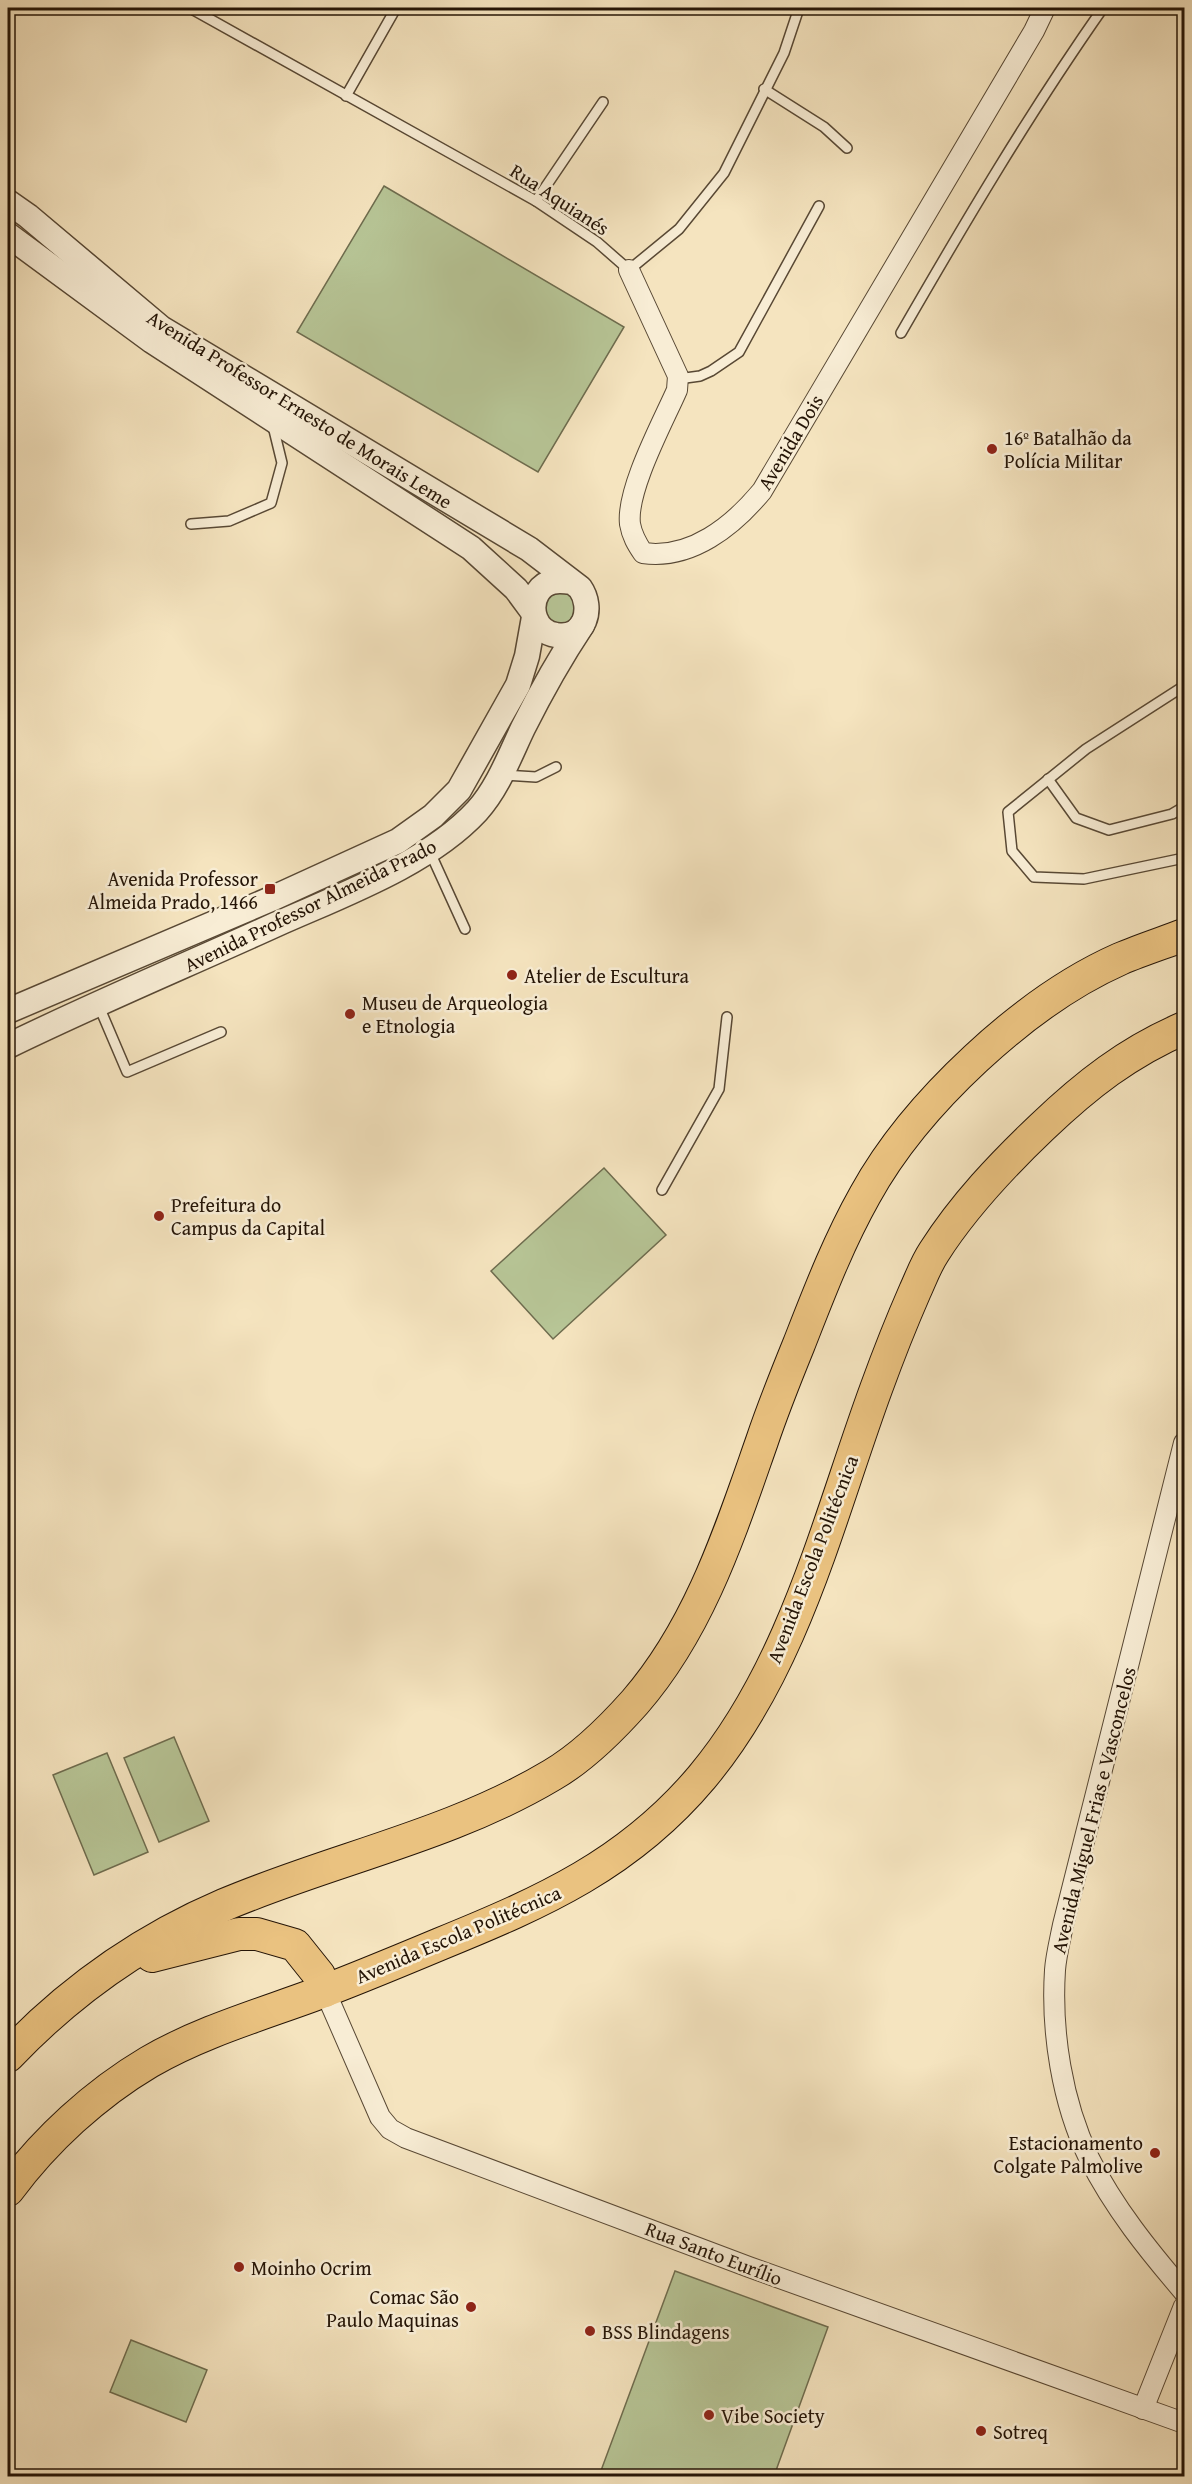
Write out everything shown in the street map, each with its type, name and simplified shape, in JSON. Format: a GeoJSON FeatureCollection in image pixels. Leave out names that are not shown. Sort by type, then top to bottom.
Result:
{"type":"FeatureCollection","features":[{"type":"Feature","properties":{"kind":"highway"},"geometry":{"type":"LineString","coordinates":[[8,2056],[36,2027],[102,1972],[164,1935],[225,1905],[473,1814],[551,1776],[604,1734],[637,1701],[666,1662],[695,1612],[725,1547],[763,1435],[833,1257],[866,1193],[890,1154],[952,1082],[1020,1021],[1069,987],[1119,960],[1185,935]]}},
{"type":"Feature","properties":{"kind":"highway","name":"Avenida Escola Politécnica"},"geometry":{"type":"LineString","coordinates":[[8,2190],[25,2167],[66,2126],[105,2093],[149,2062],[212,2032],[325,1991],[519,1912],[562,1891],[600,1868],[635,1843],[666,1815],[702,1777],[750,1709],[777,1656],[810,1577],[893,1341],[932,1255],[999,1168],[1060,1110],[1106,1071],[1149,1043],[1185,1028]]}},
{"type":"Feature","properties":{"kind":"highway"},"geometry":{"type":"LineString","coordinates":[[102,1972],[176,1948],[239,1934],[257,1934],[295,1945],[319,1975],[325,1991]]}},
{"type":"Feature","properties":{"kind":"street","name":"Avenida Dois"},"geometry":{"type":"LineString","coordinates":[[677,380],[677,390],[634,491],[630,510],[630,524],[634,539],[643,554],[657,555],[697,546],[746,511],[762,491],[1034,31],[1045,8]]}},
{"type":"Feature","properties":{"kind":"street","name":"Avenida Professor Ernesto de Morais Leme"},"geometry":{"type":"LineString","coordinates":[[8,202],[28,216],[161,328],[529,549],[571,582]]}},
{"type":"Feature","properties":{"kind":"street","name":"Avenida Professor Ernesto de Morais Leme"},"geometry":{"type":"LineString","coordinates":[[8,235],[152,341],[471,548],[516,589],[533,614]]}},
{"type":"Feature","properties":{"kind":"street"},"geometry":{"type":"LineString","coordinates":[[629,270],[651,322],[671,359],[677,380]]}},
{"type":"Feature","properties":{"kind":"street"},"geometry":{"type":"LineString","coordinates":[[556,580],[571,582],[586,596],[588,611],[582,625],[570,634],[555,635],[542,629],[533,614],[534,599],[542,586],[556,580]]}},
{"type":"Feature","properties":{"kind":"street","name":"Avenida Professor Almeida Prado"},"geometry":{"type":"LineString","coordinates":[[17,1007],[64,985],[271,899],[398,841],[433,816],[459,790],[518,685],[527,656],[533,614]]}},
{"type":"Feature","properties":{"kind":"street","name":"Avenida Professor Almeida Prado"},"geometry":{"type":"LineString","coordinates":[[8,1046],[69,1016],[320,905],[429,850],[449,837],[478,809],[500,775],[540,694],[582,625]]}},
{"type":"Feature","properties":{"kind":"street"},"geometry":{"type":"LineString","coordinates":[[64,985],[61,1000],[69,1016]]}},
{"type":"Feature","properties":{"kind":"street"},"geometry":{"type":"LineString","coordinates":[[17,1007],[43,1012],[47,1019],[46,1027]]}},
{"type":"Feature","properties":{"kind":"street","name":"Avenida Miguel Frias e Vasconcelos"},"geometry":{"type":"LineString","coordinates":[[1185,1443],[1063,1925],[1055,1970],[1057,2029],[1063,2079],[1089,2157],[1107,2190],[1144,2245],[1185,2292]]}},
{"type":"Feature","properties":{"kind":"street","name":"Rua Santo Eurílio"},"geometry":{"type":"LineString","coordinates":[[325,1991],[380,2117],[390,2129],[406,2138],[749,2268],[1185,2423]]}},
{"type":"Feature","properties":{"kind":"street"},"geometry":{"type":"LineString","coordinates":[[1143,2409],[1185,2306]]}},
{"type":"Feature","properties":{"kind":"lane","name":"Rua Aquianés"},"geometry":{"type":"LineString","coordinates":[[190,8],[536,201],[597,242],[629,270]]}},
{"type":"Feature","properties":{"kind":"lane"},"geometry":{"type":"LineString","coordinates":[[346,96],[396,8]]}},
{"type":"Feature","properties":{"kind":"lane"},"geometry":{"type":"LineString","coordinates":[[629,270],[679,229],[724,173],[756,114],[764,89],[784,53],[799,8]]}},
{"type":"Feature","properties":{"kind":"lane"},"geometry":{"type":"LineString","coordinates":[[901,333],[969,215],[1040,101],[1103,8]]}},
{"type":"Feature","properties":{"kind":"lane"},"geometry":{"type":"LineString","coordinates":[[764,89],[824,127],[847,148]]}},
{"type":"Feature","properties":{"kind":"lane"},"geometry":{"type":"LineString","coordinates":[[536,201],[603,102]]}},
{"type":"Feature","properties":{"kind":"lane"},"geometry":{"type":"LineString","coordinates":[[677,380],[700,376],[739,352],[819,206]]}},
{"type":"Feature","properties":{"kind":"lane"},"geometry":{"type":"LineString","coordinates":[[191,524],[229,521],[271,503],[282,463],[271,417]]}},
{"type":"Feature","properties":{"kind":"lane"},"geometry":{"type":"LineString","coordinates":[[1185,686],[1086,749],[1008,812],[1012,851],[1034,877],[1084,879],[1185,858]]}},
{"type":"Feature","properties":{"kind":"lane"},"geometry":{"type":"LineString","coordinates":[[500,775],[536,777],[556,767]]}},
{"type":"Feature","properties":{"kind":"lane"},"geometry":{"type":"LineString","coordinates":[[1048,779],[1076,818],[1109,830],[1172,814],[1185,807]]}},
{"type":"Feature","properties":{"kind":"lane"},"geometry":{"type":"LineString","coordinates":[[429,850],[465,930]]}},
{"type":"Feature","properties":{"kind":"lane"},"geometry":{"type":"LineString","coordinates":[[98,1004],[126,1072],[220,1032]]}},
{"type":"Feature","properties":{"kind":"lane"},"geometry":{"type":"LineString","coordinates":[[662,1190],[719,1089],[727,1017]]}},
{"type":"Feature","properties":{"kind":"green space"},"geometry":{"type":"Polygon","coordinates":[[[384,186],[624,327],[538,472],[297,332],[384,186]]]}},
{"type":"Feature","properties":{"kind":"green space"},"geometry":{"type":"Polygon","coordinates":[[[548,591],[579,595],[575,625],[544,622],[542,598],[548,591]]]}},
{"type":"Feature","properties":{"kind":"green space"},"geometry":{"type":"Polygon","coordinates":[[[604,1168],[666,1235],[553,1339],[491,1271],[604,1168]]]}},
{"type":"Feature","properties":{"kind":"green space"},"geometry":{"type":"Polygon","coordinates":[[[174,1737],[209,1821],[159,1842],[124,1758],[174,1737]]]}},
{"type":"Feature","properties":{"kind":"green space"},"geometry":{"type":"Polygon","coordinates":[[[107,1753],[148,1852],[94,1875],[53,1775],[107,1753]]]}},
{"type":"Feature","properties":{"kind":"green space","name":"Vibe Society"},"geometry":{"type":"Polygon","coordinates":[[[675,2271],[828,2327],[774,2476],[599,2476],[675,2271]]]}},
{"type":"Feature","properties":{"kind":"green space"},"geometry":{"type":"Polygon","coordinates":[[[131,2340],[207,2370],[186,2422],[110,2392],[131,2340]]]}},
{"type":"Feature","properties":{"kind":"place","name":"16º Batalhão da Polícia Militar"},"geometry":{"type":"Point","coordinates":[992,449]}},
{"type":"Feature","properties":{"kind":"place","name":"Avenida Professor Almeida Prado, 1466"},"geometry":{"type":"Point","coordinates":[270,889]}},
{"type":"Feature","properties":{"kind":"place","name":"Atelier de Escultura"},"geometry":{"type":"Point","coordinates":[512,975]}},
{"type":"Feature","properties":{"kind":"place","name":"Museu de Arqueologia e Etnologia"},"geometry":{"type":"Point","coordinates":[350,1014]}},
{"type":"Feature","properties":{"kind":"place","name":"Prefeitura do Campus da Capital"},"geometry":{"type":"Point","coordinates":[159,1216]}},
{"type":"Feature","properties":{"kind":"place","name":"Estacionamento Colgate Palmolive"},"geometry":{"type":"Point","coordinates":[1155,2153]}},
{"type":"Feature","properties":{"kind":"place","name":"Moinho Ocrim"},"geometry":{"type":"Point","coordinates":[239,2267]}},
{"type":"Feature","properties":{"kind":"place","name":"Comac São Paulo Maquinas"},"geometry":{"type":"Point","coordinates":[471,2307]}},
{"type":"Feature","properties":{"kind":"place","name":"BSS Blindagens"},"geometry":{"type":"Point","coordinates":[590,2331]}},
{"type":"Feature","properties":{"kind":"place","name":"Vibe Society"},"geometry":{"type":"Point","coordinates":[709,2415]}},
{"type":"Feature","properties":{"kind":"place","name":"Sotreq"},"geometry":{"type":"Point","coordinates":[981,2431]}}]}
